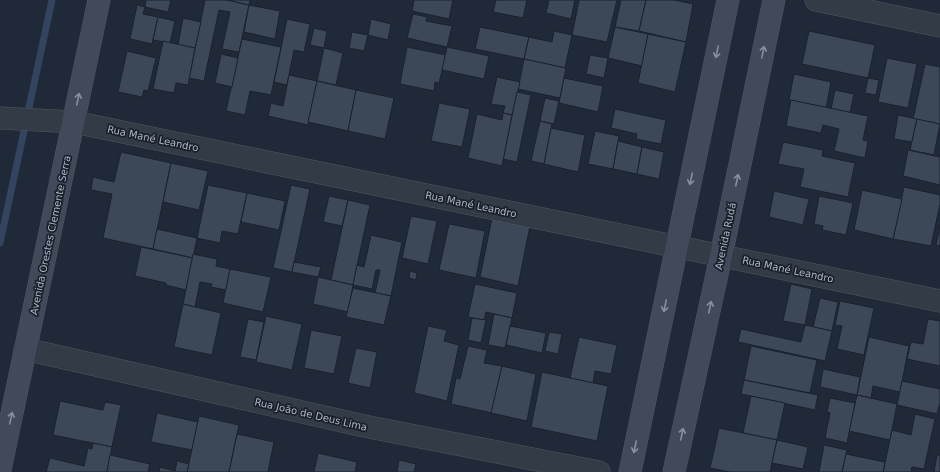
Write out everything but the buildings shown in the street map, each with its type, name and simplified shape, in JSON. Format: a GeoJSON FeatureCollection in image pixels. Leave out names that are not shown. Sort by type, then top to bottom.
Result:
{"type":"FeatureCollection","features":[{"type":"Feature","properties":{"kind":"street","name":"Avenida Orestes Clemente Serra"},"geometry":{"type":"LineString","coordinates":[[0,470],[99,0]]}},
{"type":"Feature","properties":{"kind":"street"},"geometry":{"type":"LineString","coordinates":[[630,472],[728,0]]}},
{"type":"Feature","properties":{"kind":"street","name":"Avenida Rudá"},"geometry":{"type":"LineString","coordinates":[[674,472],[721,256],[774,0]]}},
{"type":"Feature","properties":{"kind":"street"},"geometry":{"type":"LineString","coordinates":[[816,0],[940,26]]}},
{"type":"Feature","properties":{"kind":"street","name":"Rua Mané Leandro"},"geometry":{"type":"LineString","coordinates":[[3,118],[74,122],[940,301]]}},
{"type":"Feature","properties":{"kind":"street","name":"Rua João de Deus Lima"},"geometry":{"type":"LineString","coordinates":[[25,349],[364,426],[599,472]]}},
{"type":"Feature","properties":{"kind":"waterway"},"geometry":{"type":"LineString","coordinates":[[0,243],[52,0]]}}]}
